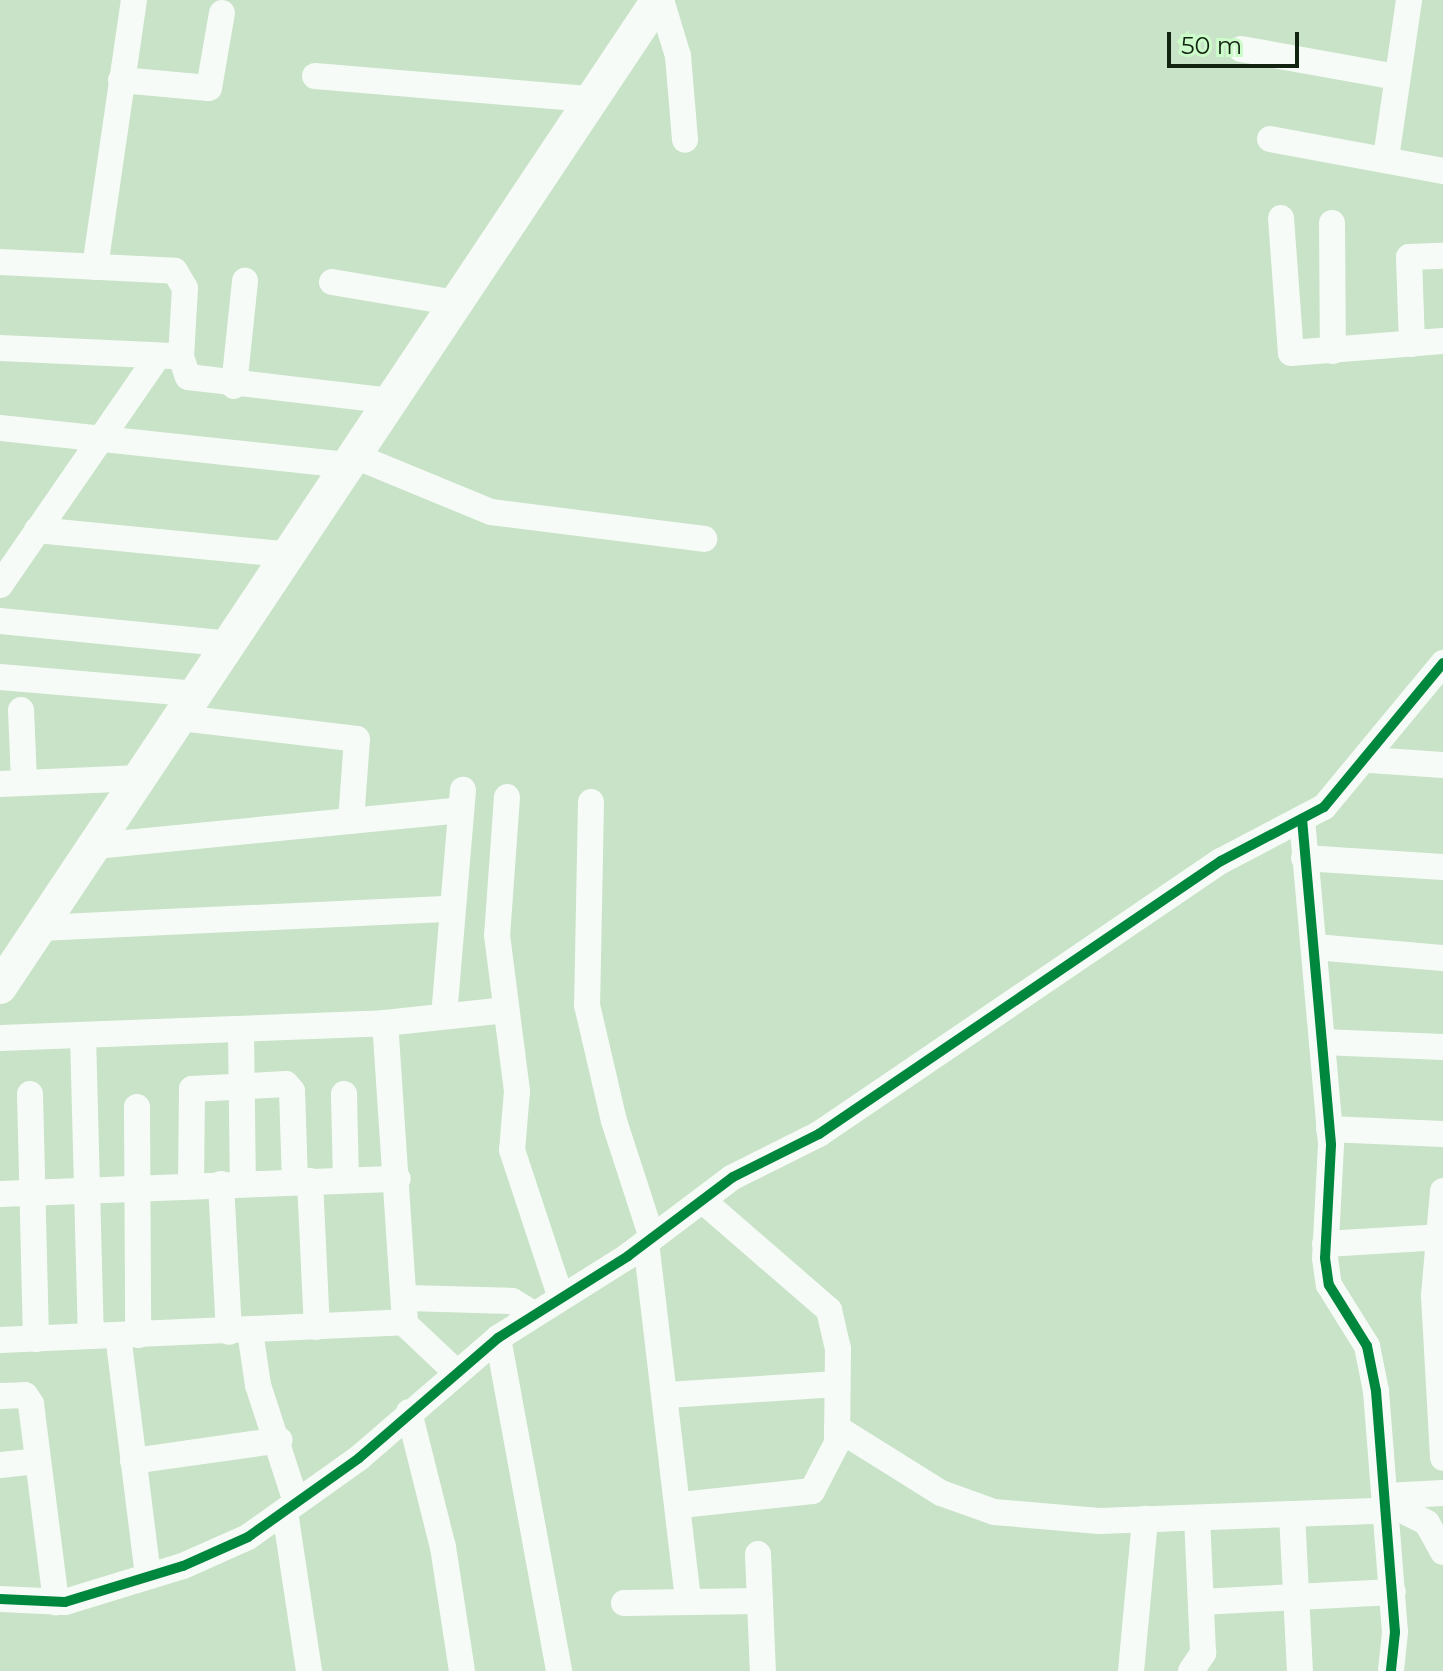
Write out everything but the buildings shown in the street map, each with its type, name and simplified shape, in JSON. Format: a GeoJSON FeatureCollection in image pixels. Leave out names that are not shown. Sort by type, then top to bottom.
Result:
{"type":"FeatureCollection","features":[{"type":"Feature","properties":{"kind":"main road"},"geometry":{"type":"LineString","coordinates":[[0,987],[659,0]]}},
{"type":"Feature","properties":{"kind":"street"},"geometry":{"type":"LineString","coordinates":[[95,267],[134,0]]}},
{"type":"Feature","properties":{"kind":"street"},"geometry":{"type":"LineString","coordinates":[[659,0],[678,56],[685,140]]}},
{"type":"Feature","properties":{"kind":"street"},"geometry":{"type":"LineString","coordinates":[[1386,158],[1409,0]]}},
{"type":"Feature","properties":{"kind":"street"},"geometry":{"type":"LineString","coordinates":[[121,80],[209,88],[222,13]]}},
{"type":"Feature","properties":{"kind":"street"},"geometry":{"type":"LineString","coordinates":[[1241,49],[1397,77]]}},
{"type":"Feature","properties":{"kind":"street"},"geometry":{"type":"LineString","coordinates":[[315,76],[591,99]]}},
{"type":"Feature","properties":{"kind":"street"},"geometry":{"type":"LineString","coordinates":[[1270,139],[1386,158],[1443,171]]}},
{"type":"Feature","properties":{"kind":"street"},"geometry":{"type":"LineString","coordinates":[[1281,218],[1287,349],[1333,351],[1443,341]]}},
{"type":"Feature","properties":{"kind":"street"},"geometry":{"type":"LineString","coordinates":[[1332,223],[1333,351]]}},
{"type":"Feature","properties":{"kind":"street"},"geometry":{"type":"LineString","coordinates":[[1412,344],[1409,257],[1443,256]]}},
{"type":"Feature","properties":{"kind":"street"},"geometry":{"type":"LineString","coordinates":[[0,262],[180,275],[170,356],[98,442],[0,585]]}},
{"type":"Feature","properties":{"kind":"street"},"geometry":{"type":"LineString","coordinates":[[234,386],[245,281]]}},
{"type":"Feature","properties":{"kind":"street"},"geometry":{"type":"LineString","coordinates":[[332,282],[456,303]]}},
{"type":"Feature","properties":{"kind":"street"},"geometry":{"type":"LineString","coordinates":[[0,348],[170,356],[188,377],[234,386],[391,401]]}},
{"type":"Feature","properties":{"kind":"street"},"geometry":{"type":"LineString","coordinates":[[0,428],[98,442],[352,460],[491,512],[704,539]]}},
{"type":"Feature","properties":{"kind":"street"},"geometry":{"type":"LineString","coordinates":[[37,530],[290,555]]}},
{"type":"Feature","properties":{"kind":"street"},"geometry":{"type":"LineString","coordinates":[[0,621],[231,644]]}},
{"type":"Feature","properties":{"kind":"street"},"geometry":{"type":"LineString","coordinates":[[0,1599],[56,1602],[148,1575],[248,1537],[290,1507],[498,1338],[560,1295],[649,1240],[703,1201],[819,1134],[1221,861],[1302,819],[1370,760],[1443,663]]}},
{"type":"Feature","properties":{"kind":"street"},"geometry":{"type":"LineString","coordinates":[[0,677],[189,706],[357,739],[351,821]]}},
{"type":"Feature","properties":{"kind":"street"},"geometry":{"type":"LineString","coordinates":[[21,710],[12,784],[141,778]]}},
{"type":"Feature","properties":{"kind":"street"},"geometry":{"type":"LineString","coordinates":[[1370,760],[1443,765]]}},
{"type":"Feature","properties":{"kind":"street"},"geometry":{"type":"LineString","coordinates":[[507,797],[497,935],[517,1091],[515,1172],[560,1295]]}},
{"type":"Feature","properties":{"kind":"street"},"geometry":{"type":"LineString","coordinates":[[95,846],[351,821],[462,800],[450,909],[444,1016]]}},
{"type":"Feature","properties":{"kind":"street"},"geometry":{"type":"LineString","coordinates":[[591,802],[587,1005],[614,1121],[649,1240],[681,1505],[688,1602]]}},
{"type":"Feature","properties":{"kind":"street"},"geometry":{"type":"LineString","coordinates":[[1302,819],[1329,1129],[1325,1244],[1329,1285],[1372,1367],[1393,1592],[1391,1671]]}},
{"type":"Feature","properties":{"kind":"street"},"geometry":{"type":"LineString","coordinates":[[1304,858],[1443,867]]}},
{"type":"Feature","properties":{"kind":"street"},"geometry":{"type":"LineString","coordinates":[[40,928],[450,909]]}},
{"type":"Feature","properties":{"kind":"street"},"geometry":{"type":"LineString","coordinates":[[1315,947],[1443,958]]}},
{"type":"Feature","properties":{"kind":"street"},"geometry":{"type":"LineString","coordinates":[[0,1038],[385,1023],[506,1010]]}},
{"type":"Feature","properties":{"kind":"street"},"geometry":{"type":"LineString","coordinates":[[385,1023],[406,1311],[456,1372]]}},
{"type":"Feature","properties":{"kind":"street"},"geometry":{"type":"LineString","coordinates":[[241,1029],[241,1086],[232,1184],[240,1331],[280,1440],[309,1671]]}},
{"type":"Feature","properties":{"kind":"street"},"geometry":{"type":"LineString","coordinates":[[83,1035],[91,1336]]}},
{"type":"Feature","properties":{"kind":"street"},"geometry":{"type":"LineString","coordinates":[[1322,1042],[1443,1047]]}},
{"type":"Feature","properties":{"kind":"street"},"geometry":{"type":"LineString","coordinates":[[191,1185],[189,1092],[241,1086],[292,1088],[317,1327]]}},
{"type":"Feature","properties":{"kind":"street"},"geometry":{"type":"LineString","coordinates":[[30,1094],[36,1339]]}},
{"type":"Feature","properties":{"kind":"street"},"geometry":{"type":"LineString","coordinates":[[344,1094],[346,1180]]}},
{"type":"Feature","properties":{"kind":"street"},"geometry":{"type":"LineString","coordinates":[[137,1107],[128,1335],[133,1461],[148,1575]]}},
{"type":"Feature","properties":{"kind":"street"},"geometry":{"type":"LineString","coordinates":[[1329,1129],[1443,1134]]}},
{"type":"Feature","properties":{"kind":"street"},"geometry":{"type":"LineString","coordinates":[[0,1194],[32,1194],[88,1187],[398,1179]]}},
{"type":"Feature","properties":{"kind":"street"},"geometry":{"type":"LineString","coordinates":[[1443,1191],[1439,1324],[1443,1458]]}},
{"type":"Feature","properties":{"kind":"street"},"geometry":{"type":"LineString","coordinates":[[681,1505],[812,1491],[830,1464],[837,1428],[837,1384],[829,1310],[703,1201]]}},
{"type":"Feature","properties":{"kind":"street"},"geometry":{"type":"LineString","coordinates":[[1325,1244],[1440,1237]]}},
{"type":"Feature","properties":{"kind":"street"},"geometry":{"type":"LineString","coordinates":[[0,1340],[317,1327],[406,1311],[512,1301],[534,1314]]}},
{"type":"Feature","properties":{"kind":"street"},"geometry":{"type":"LineString","coordinates":[[498,1338],[559,1671]]}},
{"type":"Feature","properties":{"kind":"street"},"geometry":{"type":"LineString","coordinates":[[667,1395],[837,1384]]}},
{"type":"Feature","properties":{"kind":"street"},"geometry":{"type":"LineString","coordinates":[[0,1396],[29,1398],[56,1602]]}},
{"type":"Feature","properties":{"kind":"street"},"geometry":{"type":"LineString","coordinates":[[409,1412],[443,1547],[462,1671]]}},
{"type":"Feature","properties":{"kind":"street"},"geometry":{"type":"LineString","coordinates":[[837,1428],[970,1506],[1145,1519],[1197,1518],[1292,1514],[1443,1493]]}},
{"type":"Feature","properties":{"kind":"street"},"geometry":{"type":"LineString","coordinates":[[133,1461],[280,1440]]}},
{"type":"Feature","properties":{"kind":"street"},"geometry":{"type":"LineString","coordinates":[[0,1465],[37,1461]]}},
{"type":"Feature","properties":{"kind":"street"},"geometry":{"type":"LineString","coordinates":[[1385,1503],[1417,1515],[1443,1552]]}},
{"type":"Feature","properties":{"kind":"street"},"geometry":{"type":"LineString","coordinates":[[1292,1514],[1300,1671]]}},
{"type":"Feature","properties":{"kind":"street"},"geometry":{"type":"LineString","coordinates":[[1191,1671],[1203,1653],[1197,1518]]}},
{"type":"Feature","properties":{"kind":"street"},"geometry":{"type":"LineString","coordinates":[[1131,1671],[1145,1519]]}},
{"type":"Feature","properties":{"kind":"street"},"geometry":{"type":"LineString","coordinates":[[758,1554],[763,1671]]}},
{"type":"Feature","properties":{"kind":"street"},"geometry":{"type":"LineString","coordinates":[[1201,1602],[1393,1592]]}},
{"type":"Feature","properties":{"kind":"street"},"geometry":{"type":"LineString","coordinates":[[624,1603],[760,1601]]}},
{"type":"Feature","properties":{"kind":"cycle path"},"geometry":{"type":"LineString","coordinates":[[0,1599],[65,1602],[183,1566],[248,1537],[359,1458],[498,1338],[628,1256],[733,1177],[819,1134],[1221,861],[1324,807],[1443,663]]}},
{"type":"Feature","properties":{"kind":"cycle path"},"geometry":{"type":"LineString","coordinates":[[1302,819],[1331,1145],[1325,1258],[1329,1285],[1367,1346],[1376,1391],[1395,1632],[1391,1671]]}}]}
